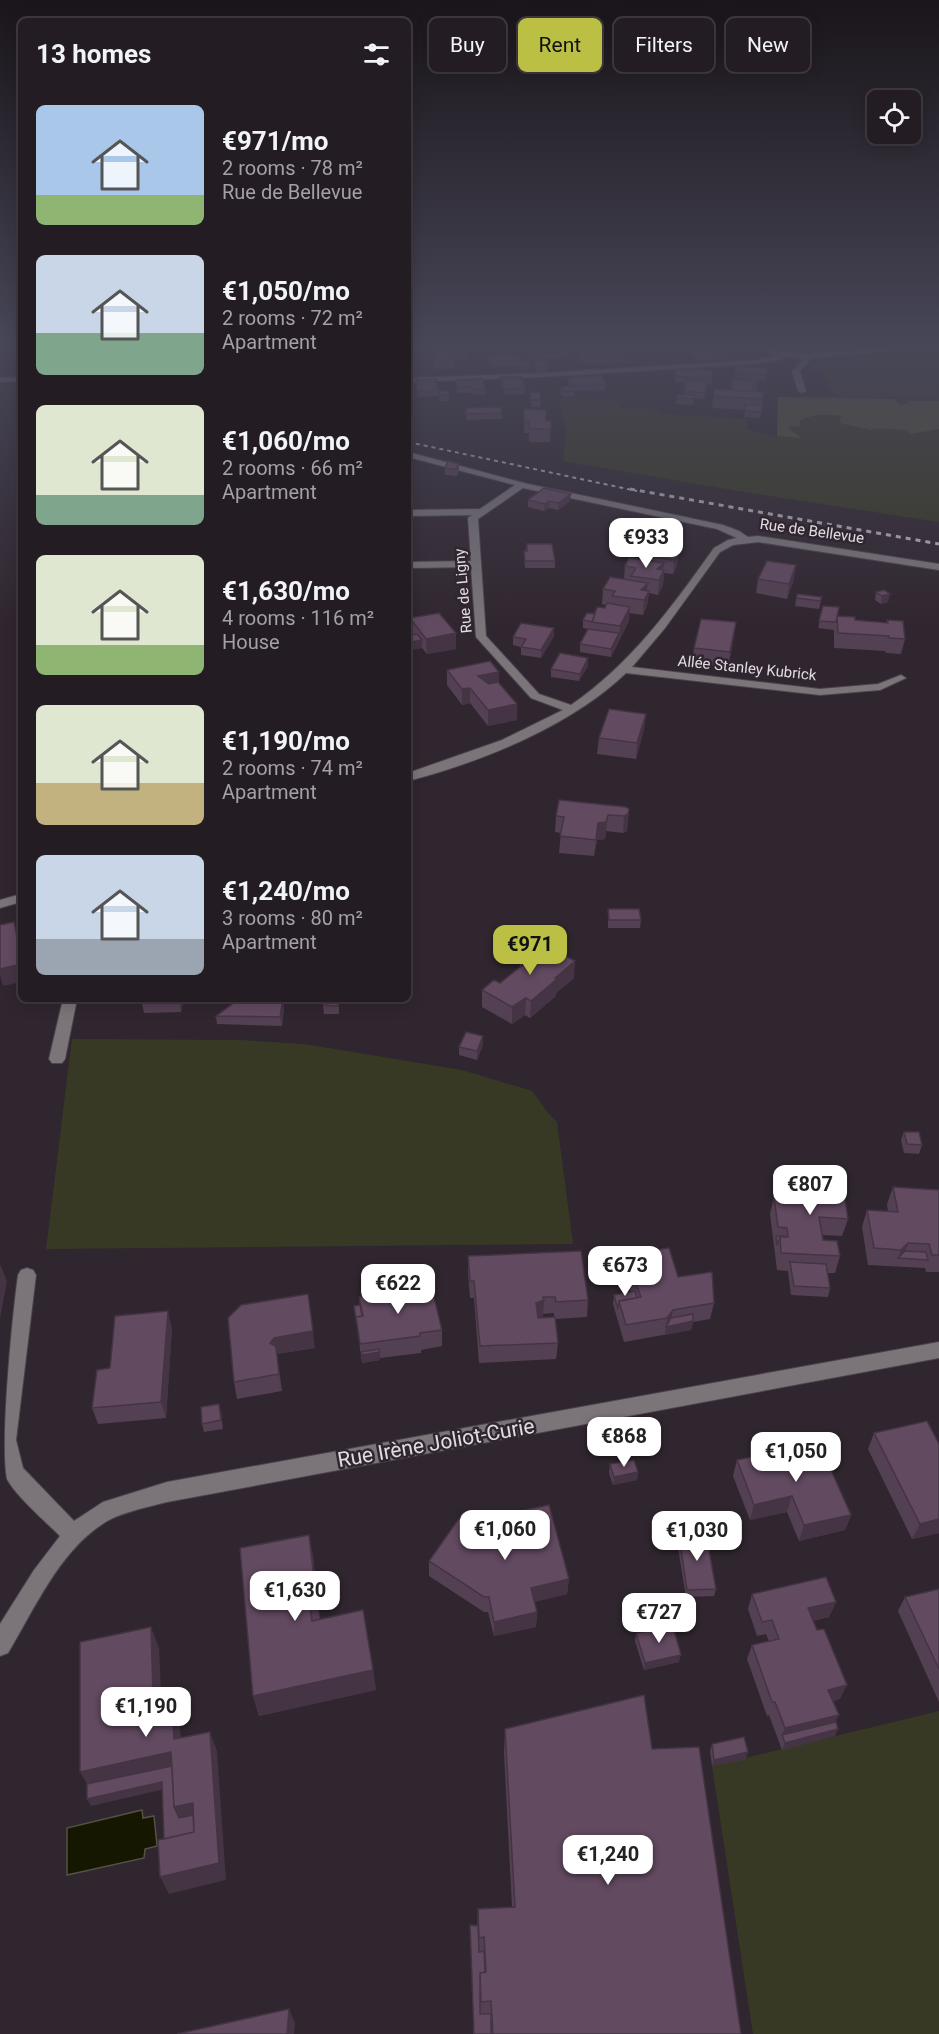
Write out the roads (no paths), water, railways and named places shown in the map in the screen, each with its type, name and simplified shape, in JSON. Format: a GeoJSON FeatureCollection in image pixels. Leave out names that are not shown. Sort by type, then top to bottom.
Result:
{"type":"FeatureCollection","features":[{"type":"Feature","properties":{"kind":"street"},"geometry":{"type":"LineString","coordinates":[[411,455],[521,485],[720,527],[736,532],[744,539]]}},
{"type":"Feature","properties":{"kind":"street"},"geometry":{"type":"LineString","coordinates":[[411,513],[479,512],[521,485]]}},
{"type":"Feature","properties":{"kind":"street","name":"Rue de Ligny"},"geometry":{"type":"LineString","coordinates":[[479,512],[473,518],[481,637],[536,696],[572,709]]}},
{"type":"Feature","properties":{"kind":"street","name":"Rue de Bellevue"},"geometry":{"type":"LineString","coordinates":[[411,776],[513,739],[572,709],[596,693],[623,669],[654,636],[717,550],[731,542],[744,539],[773,541],[939,567]]}},
{"type":"Feature","properties":{"kind":"street"},"geometry":{"type":"LineString","coordinates":[[411,565],[475,564]]}},
{"type":"Feature","properties":{"kind":"street","name":"Allée Stanley Kubrick"},"geometry":{"type":"LineString","coordinates":[[623,669],[820,692],[880,687],[901,678]]}},
{"type":"Feature","properties":{"kind":"street"},"geometry":{"type":"LineString","coordinates":[[0,904],[18,899]]}},
{"type":"Feature","properties":{"kind":"street"},"geometry":{"type":"LineString","coordinates":[[57,1059],[69,1002]]}},
{"type":"Feature","properties":{"kind":"street"},"geometry":{"type":"LineString","coordinates":[[27,1275],[6,1440],[9,1458],[15,1474],[74,1536]]}},
{"type":"Feature","properties":{"kind":"street","name":"Rue Irène Joliot-Curie"},"geometry":{"type":"LineString","coordinates":[[0,1646],[58,1554],[94,1518],[120,1505],[167,1492],[939,1350]]}},
{"type":"Feature","properties":{"kind":"railway"},"geometry":{"type":"LineString","coordinates":[[411,443],[637,491]]}},
{"type":"Feature","properties":{"kind":"railway"},"geometry":{"type":"LineString","coordinates":[[630,489],[939,544]]}}]}
